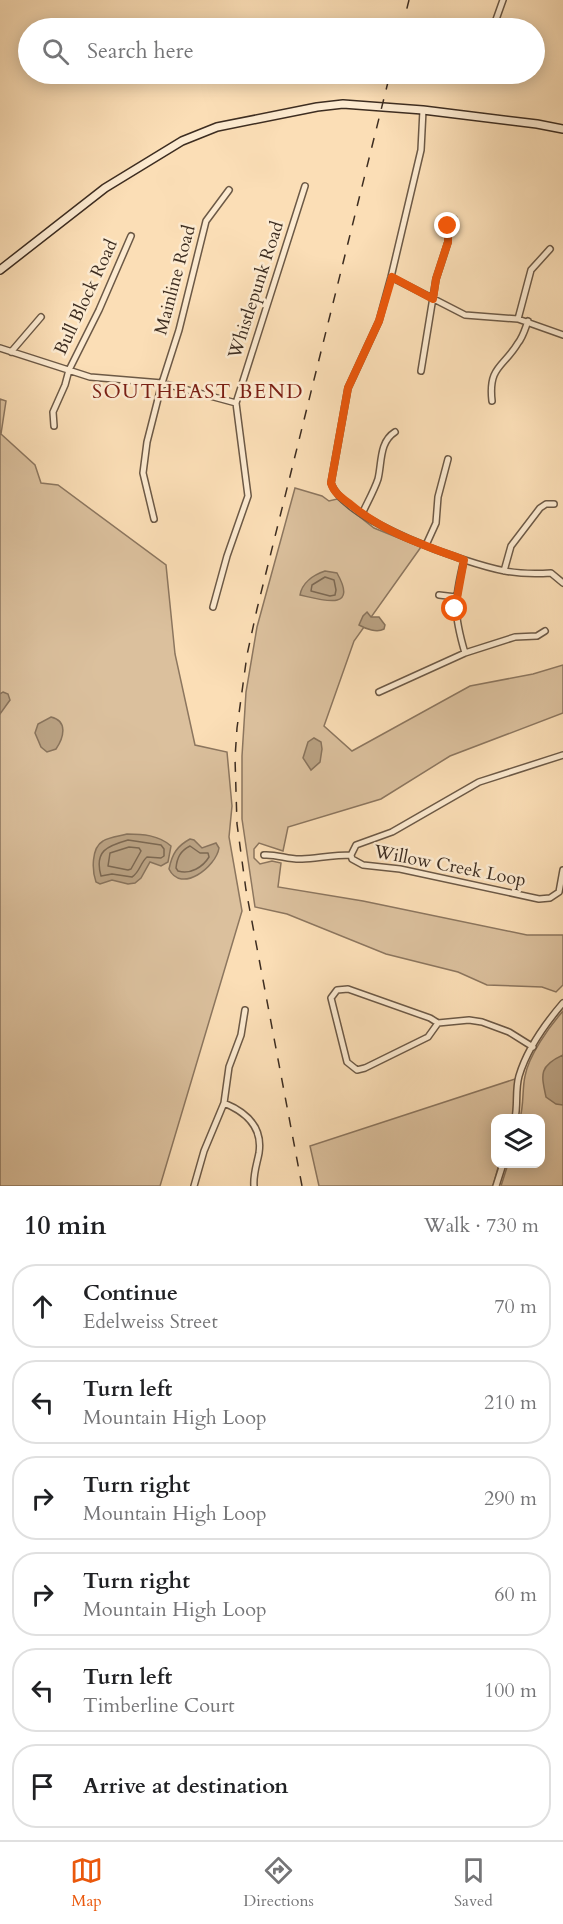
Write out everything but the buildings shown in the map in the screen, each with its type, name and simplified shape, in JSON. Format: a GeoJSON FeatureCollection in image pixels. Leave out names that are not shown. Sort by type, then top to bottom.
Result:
{"type":"FeatureCollection","features":[{"type":"Feature","properties":{"kind":"street"},"geometry":{"type":"LineString","coordinates":[[496,18],[503,0]]}},
{"type":"Feature","properties":{"kind":"street"},"geometry":{"type":"LineString","coordinates":[[0,270],[105,188],[182,141],[217,127],[317,106],[366,105],[423,110],[563,129]]}},
{"type":"Feature","properties":{"kind":"street"},"geometry":{"type":"LineString","coordinates":[[423,110],[421,150],[392,277],[379,321],[348,388],[331,483],[333,490],[362,514],[386,529],[464,560],[504,571],[526,574],[551,573],[563,583]]}},
{"type":"Feature","properties":{"kind":"street","name":"Whistlepunk Road"},"geometry":{"type":"LineString","coordinates":[[236,403],[305,186]]}},
{"type":"Feature","properties":{"kind":"street","name":"Mainline Road"},"geometry":{"type":"LineString","coordinates":[[154,519],[143,473],[147,442],[179,330],[206,221],[229,190]]}},
{"type":"Feature","properties":{"kind":"street"},"geometry":{"type":"LineString","coordinates":[[421,371],[436,279],[448,242],[448,226],[451,219],[454,219]]}},
{"type":"Feature","properties":{"kind":"street","name":"Bull Block Road"},"geometry":{"type":"LineString","coordinates":[[54,426],[53,412],[66,385],[69,370],[99,310],[131,236]]}},
{"type":"Feature","properties":{"kind":"street"},"geometry":{"type":"LineString","coordinates":[[518,319],[531,270],[550,249]]}},
{"type":"Feature","properties":{"kind":"street"},"geometry":{"type":"LineString","coordinates":[[392,277],[465,315],[528,321],[563,335]]}},
{"type":"Feature","properties":{"kind":"street"},"geometry":{"type":"LineString","coordinates":[[11,352],[41,317]]}},
{"type":"Feature","properties":{"kind":"street"},"geometry":{"type":"LineString","coordinates":[[492,401],[490,388],[494,374],[518,344],[528,321]]}},
{"type":"Feature","properties":{"kind":"street"},"geometry":{"type":"LineString","coordinates":[[0,348],[90,376],[162,383],[236,403],[248,496],[227,556],[213,607]]}},
{"type":"Feature","properties":{"kind":"street"},"geometry":{"type":"LineString","coordinates":[[362,514],[377,480],[384,446],[388,437],[395,432]]}},
{"type":"Feature","properties":{"kind":"street"},"geometry":{"type":"LineString","coordinates":[[426,545],[436,523],[438,497],[448,459]]}},
{"type":"Feature","properties":{"kind":"street"},"geometry":{"type":"LineString","coordinates":[[504,571],[511,546],[540,508],[546,504],[554,504]]}},
{"type":"Feature","properties":{"kind":"street"},"geometry":{"type":"LineString","coordinates":[[464,560],[456,597],[457,626],[465,653]]}},
{"type":"Feature","properties":{"kind":"street"},"geometry":{"type":"LineString","coordinates":[[458,587],[465,589]]}},
{"type":"Feature","properties":{"kind":"street"},"geometry":{"type":"LineString","coordinates":[[439,595],[456,597]]}},
{"type":"Feature","properties":{"kind":"street"},"geometry":{"type":"LineString","coordinates":[[379,692],[465,653],[515,637],[537,636],[545,631]]}},
{"type":"Feature","properties":{"kind":"street","name":"Willow Creek Loop"},"geometry":{"type":"LineString","coordinates":[[351,855],[356,845],[392,832],[479,782],[563,754]]}},
{"type":"Feature","properties":{"kind":"street","name":"Willow Creek Loop"},"geometry":{"type":"LineString","coordinates":[[264,855],[272,854],[301,860],[351,855]]}},
{"type":"Feature","properties":{"kind":"street","name":"Willow Creek Loop"},"geometry":{"type":"LineString","coordinates":[[351,855],[352,859],[363,865],[400,869],[539,899],[550,898],[559,892],[563,870]]}},
{"type":"Feature","properties":{"kind":"street"},"geometry":{"type":"LineString","coordinates":[[438,1023],[428,1037],[357,1070],[347,1062],[332,998],[337,990],[348,989],[430,1018],[438,1023],[482,1022],[509,1032],[532,1047]]}},
{"type":"Feature","properties":{"kind":"street"},"geometry":{"type":"LineString","coordinates":[[515,1114],[518,1078],[532,1047],[563,1003]]}},
{"type":"Feature","properties":{"kind":"street"},"geometry":{"type":"LineString","coordinates":[[194,1186],[207,1143],[224,1103],[229,1067],[241,1035],[245,1010]]}},
{"type":"Feature","properties":{"kind":"street"},"geometry":{"type":"LineString","coordinates":[[224,1103],[246,1115],[257,1132],[260,1143],[254,1186]]}},
{"type":"Feature","properties":{"kind":"street"},"geometry":{"type":"LineString","coordinates":[[496,1186],[502,1168]]}},
{"type":"Feature","properties":{"kind":"shaded area"},"geometry":{"type":"Polygon","coordinates":[[[0,399],[6,401],[1,434],[35,465],[41,483],[58,485],[166,565],[175,654],[195,745],[227,752],[232,806],[229,837],[242,911],[160,1186],[0,1186],[0,399]]]}},
{"type":"Feature","properties":{"kind":"shaded area"},"geometry":{"type":"Polygon","coordinates":[[[295,488],[322,496],[329,501],[337,499],[374,528],[421,547],[354,641],[324,726],[352,751],[470,686],[533,674],[563,665],[563,713],[450,756],[381,799],[288,827],[283,851],[259,843],[254,849],[254,858],[260,864],[272,861],[281,863],[278,887],[363,901],[527,935],[563,935],[563,985],[556,992],[542,987],[487,985],[458,972],[386,954],[287,914],[255,907],[242,819],[242,756],[246,692],[257,627],[295,488]]]}},
{"type":"Feature","properties":{"kind":"shaded area"},"geometry":{"type":"Polygon","coordinates":[[[563,1011],[563,1186],[501,1186],[507,1168],[545,1168],[545,1114],[521,1114],[527,1068],[546,1033],[563,1011]]]}},
{"type":"Feature","properties":{"kind":"shaded area"},"geometry":{"type":"Polygon","coordinates":[[[515,1079],[513,1114],[491,1114],[491,1168],[498,1168],[493,1186],[319,1186],[310,1146],[515,1079]]]}},
{"type":"Feature","properties":{"kind":"water"},"geometry":{"type":"Polygon","coordinates":[[[325,571],[337,573],[343,585],[344,594],[341,598],[327,601],[300,595],[309,580],[325,571]]]}},
{"type":"Feature","properties":{"kind":"water"},"geometry":{"type":"Polygon","coordinates":[[[367,612],[371,617],[379,617],[385,625],[384,629],[375,631],[359,625],[367,612]]]}},
{"type":"Feature","properties":{"kind":"water"},"geometry":{"type":"Polygon","coordinates":[[[3,692],[8,694],[10,700],[0,714],[0,694],[3,692]]]}},
{"type":"Feature","properties":{"kind":"water"},"geometry":{"type":"Polygon","coordinates":[[[51,717],[60,722],[63,730],[56,749],[47,752],[41,747],[35,733],[38,724],[51,717]]]}},
{"type":"Feature","properties":{"kind":"water"},"geometry":{"type":"Polygon","coordinates":[[[314,738],[321,742],[322,749],[320,762],[311,770],[303,758],[308,742],[314,738]]]}},
{"type":"Feature","properties":{"kind":"water"},"geometry":{"type":"Polygon","coordinates":[[[127,834],[150,836],[166,842],[171,846],[168,862],[161,866],[150,862],[141,878],[135,883],[128,884],[112,880],[100,884],[96,882],[94,854],[99,844],[108,838],[127,834]]]}},
{"type":"Feature","properties":{"kind":"water"},"geometry":{"type":"Polygon","coordinates":[[[190,839],[202,848],[216,843],[219,848],[212,863],[205,870],[189,878],[181,879],[174,876],[169,869],[176,851],[190,839]]]}},
{"type":"Feature","properties":{"kind":"water"},"geometry":{"type":"Polygon","coordinates":[[[563,1055],[563,1105],[556,1104],[546,1097],[543,1077],[546,1067],[563,1055]]]}},
{"type":"Feature","properties":{"kind":"railway"},"geometry":{"type":"LineString","coordinates":[[404,18],[409,0]]}},
{"type":"Feature","properties":{"kind":"railway"},"geometry":{"type":"LineString","coordinates":[[302,1186],[246,890],[237,824],[235,758],[237,728],[247,655],[257,609],[388,84]]}},
{"type":"Feature","properties":{"kind":"district","name":"SOUTHEAST BEND"},"geometry":{"type":"Point","coordinates":[198,391]}},
{"type":"Feature","properties":{"kind":"route"},"geometry":{"type":"LineString","coordinates":[[448,226],[448,242],[436,279],[433,299],[392,277],[379,321],[348,388],[331,483],[333,490],[362,514],[386,529],[464,560],[455,609]]}}]}
